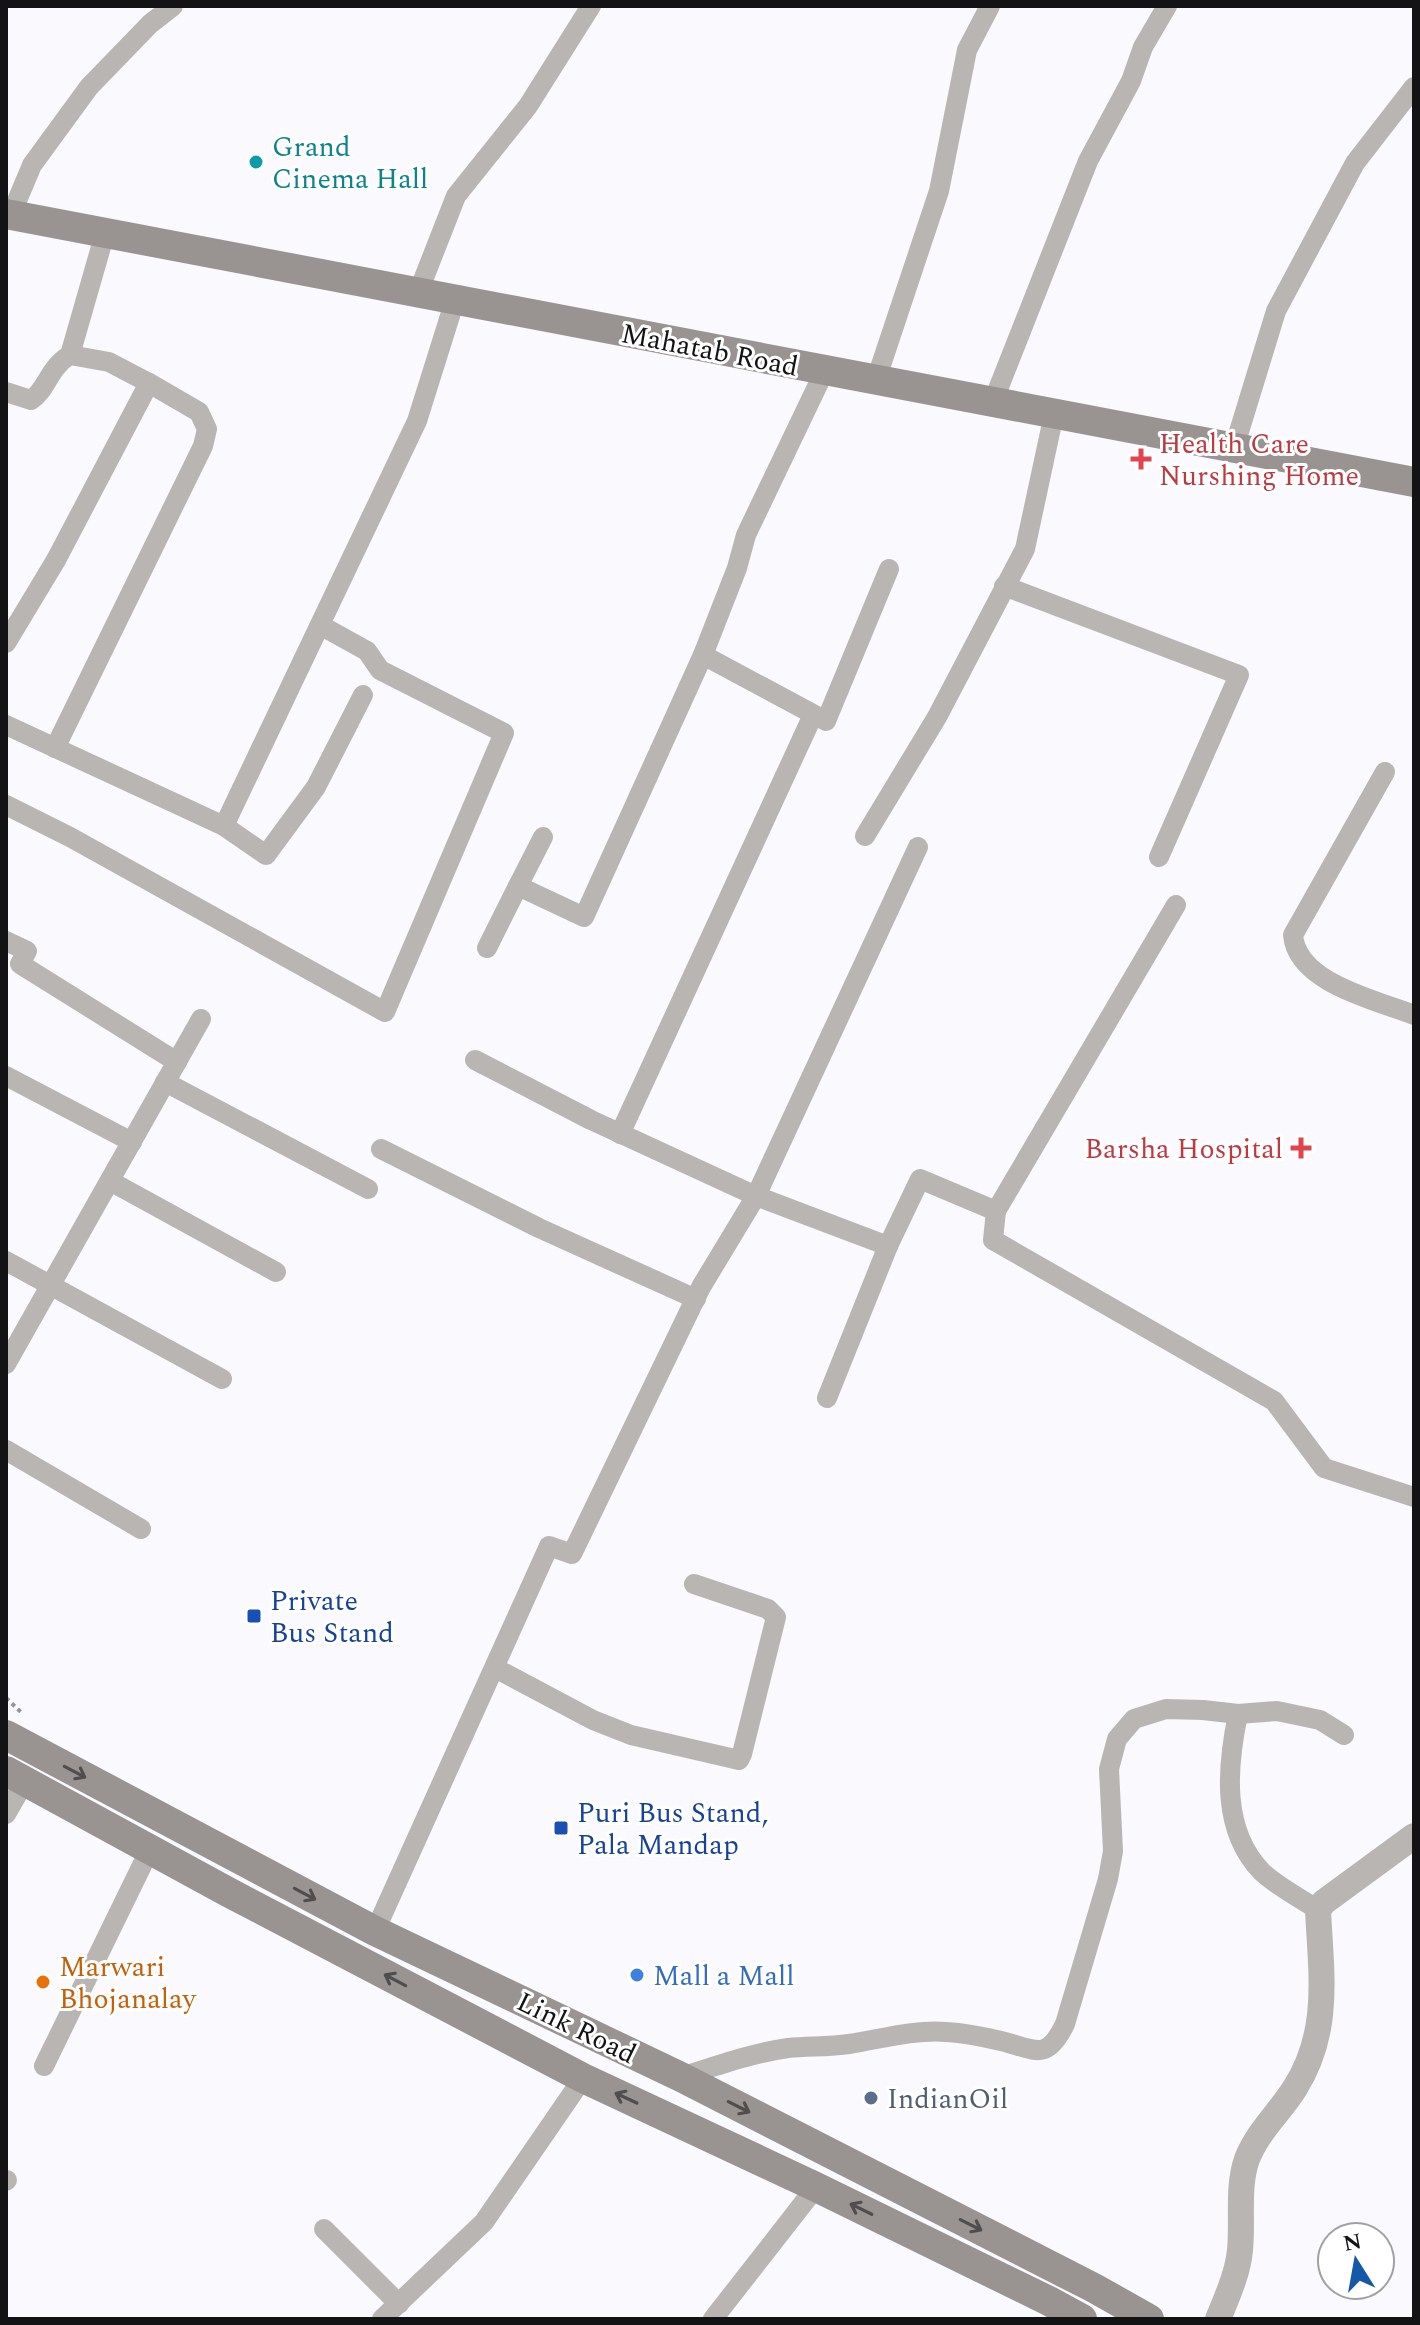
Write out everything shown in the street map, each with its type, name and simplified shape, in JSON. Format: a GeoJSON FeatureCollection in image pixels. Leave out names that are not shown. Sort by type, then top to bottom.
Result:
{"type":"FeatureCollection","features":[{"type":"Feature","properties":{"kind":"main road","name":"Mahatab Road"},"geometry":{"type":"LineString","coordinates":[[8,214],[1414,482]]}},
{"type":"Feature","properties":{"kind":"main road","name":"Link Road"},"geometry":{"type":"LineString","coordinates":[[6,1735],[375,1931],[681,2077],[1081,2281],[1149,2319]]}},
{"type":"Feature","properties":{"kind":"main road","name":"Link Road"},"geometry":{"type":"LineString","coordinates":[[15,1776],[583,2078],[816,2187],[1072,2317]]}},
{"type":"Feature","properties":{"kind":"street"},"geometry":{"type":"LineString","coordinates":[[8,214],[32,165],[89,87],[150,24],[173,6]]}},
{"type":"Feature","properties":{"kind":"street"},"geometry":{"type":"LineString","coordinates":[[418,293],[456,196],[528,106],[591,6]]}},
{"type":"Feature","properties":{"kind":"street"},"geometry":{"type":"LineString","coordinates":[[876,380],[939,191],[967,50],[990,6]]}},
{"type":"Feature","properties":{"kind":"street"},"geometry":{"type":"LineString","coordinates":[[993,402],[1088,161],[1131,81],[1143,47],[1167,6]]}},
{"type":"Feature","properties":{"kind":"street"},"geometry":{"type":"LineString","coordinates":[[1234,448],[1276,311],[1355,163],[1414,87]]}},
{"type":"Feature","properties":{"kind":"street"},"geometry":{"type":"LineString","coordinates":[[70,355],[105,233]]}},
{"type":"Feature","properties":{"kind":"street"},"geometry":{"type":"LineString","coordinates":[[224,826],[417,421],[455,300]]}},
{"type":"Feature","properties":{"kind":"street"},"geometry":{"type":"LineString","coordinates":[[6,392],[31,400],[57,363],[70,355],[109,362],[199,412],[207,429],[203,446],[55,748]]}},
{"type":"Feature","properties":{"kind":"street"},"geometry":{"type":"LineString","coordinates":[[518,886],[584,917],[703,655],[737,568],[746,535],[825,370]]}},
{"type":"Feature","properties":{"kind":"street"},"geometry":{"type":"LineString","coordinates":[[6,643],[56,560],[149,383]]}},
{"type":"Feature","properties":{"kind":"street"},"geometry":{"type":"LineString","coordinates":[[865,836],[937,717],[1025,549],[1054,414]]}},
{"type":"Feature","properties":{"kind":"street"},"geometry":{"type":"LineString","coordinates":[[703,655],[826,721],[889,569]]}},
{"type":"Feature","properties":{"kind":"street"},"geometry":{"type":"LineString","coordinates":[[1004,586],[1239,675],[1159,857]]}},
{"type":"Feature","properties":{"kind":"street"},"geometry":{"type":"LineString","coordinates":[[6,805],[70,837],[385,1012],[504,733],[380,670],[367,651],[320,625]]}},
{"type":"Feature","properties":{"kind":"street"},"geometry":{"type":"LineString","coordinates":[[6,725],[224,826],[266,855],[316,787],[363,695]]}},
{"type":"Feature","properties":{"kind":"street"},"geometry":{"type":"LineString","coordinates":[[620,1134],[813,715]]}},
{"type":"Feature","properties":{"kind":"street"},"geometry":{"type":"LineString","coordinates":[[1385,772],[1293,935],[1294,950],[1318,974],[1335,985],[1414,1015]]}},
{"type":"Feature","properties":{"kind":"street"},"geometry":{"type":"LineString","coordinates":[[487,948],[543,837]]}},
{"type":"Feature","properties":{"kind":"street"},"geometry":{"type":"LineString","coordinates":[[375,1931],[549,1546],[572,1554],[696,1299],[756,1196],[918,847]]}},
{"type":"Feature","properties":{"kind":"street"},"geometry":{"type":"LineString","coordinates":[[1176,905],[996,1211],[993,1240],[1274,1401],[1324,1468],[1414,1497]]}},
{"type":"Feature","properties":{"kind":"street"},"geometry":{"type":"LineString","coordinates":[[6,941],[27,951],[20,964],[177,1062]]}},
{"type":"Feature","properties":{"kind":"street"},"geometry":{"type":"LineString","coordinates":[[6,1364],[201,1019]]}},
{"type":"Feature","properties":{"kind":"street"},"geometry":{"type":"LineString","coordinates":[[475,1060],[620,1134],[756,1196],[888,1246]]}},
{"type":"Feature","properties":{"kind":"street"},"geometry":{"type":"LineString","coordinates":[[6,1076],[132,1142]]}},
{"type":"Feature","properties":{"kind":"street"},"geometry":{"type":"LineString","coordinates":[[165,1082],[368,1189]]}},
{"type":"Feature","properties":{"kind":"street"},"geometry":{"type":"LineString","coordinates":[[381,1149],[539,1228],[696,1299]]}},
{"type":"Feature","properties":{"kind":"street"},"geometry":{"type":"LineString","coordinates":[[827,1398],[888,1246],[920,1179],[996,1211]]}},
{"type":"Feature","properties":{"kind":"street"},"geometry":{"type":"LineString","coordinates":[[110,1181],[276,1272]]}},
{"type":"Feature","properties":{"kind":"street"},"geometry":{"type":"LineString","coordinates":[[6,1261],[222,1379]]}},
{"type":"Feature","properties":{"kind":"street"},"geometry":{"type":"LineString","coordinates":[[6,1450],[141,1529]]}},
{"type":"Feature","properties":{"kind":"street"},"geometry":{"type":"LineString","coordinates":[[495,1668],[593,1720],[631,1735],[739,1760],[776,1617],[768,1609],[694,1584]]}},
{"type":"Feature","properties":{"kind":"street"},"geometry":{"type":"LineString","coordinates":[[681,2077],[787,2048],[945,2031],[1003,2041],[1028,2051],[1045,2050],[1056,2042],[1065,2024],[1108,1879],[1113,1851],[1109,1769],[1117,1739],[1134,1719],[1166,1709],[1238,1714],[1277,1711],[1320,1720],[1344,1735]]}},
{"type":"Feature","properties":{"kind":"street"},"geometry":{"type":"LineString","coordinates":[[1238,1714],[1230,1752],[1229,1790],[1243,1849],[1264,1874],[1318,1910]]}},
{"type":"Feature","properties":{"kind":"street"},"geometry":{"type":"LineString","coordinates":[[6,1814],[15,1776]]}},
{"type":"Feature","properties":{"kind":"street"},"geometry":{"type":"LineString","coordinates":[[1218,2319],[1240,2252],[1243,2175],[1248,2157],[1268,2122],[1296,2088],[1314,2046],[1323,2006],[1318,1910],[1324,1902],[1410,1843]]}},
{"type":"Feature","properties":{"kind":"street"},"geometry":{"type":"LineString","coordinates":[[44,2066],[150,1849]]}},
{"type":"Feature","properties":{"kind":"street"},"geometry":{"type":"LineString","coordinates":[[382,2319],[484,2222],[583,2078]]}},
{"type":"Feature","properties":{"kind":"street"},"geometry":{"type":"LineString","coordinates":[[713,2319],[816,2187]]}},
{"type":"Feature","properties":{"kind":"street"},"geometry":{"type":"LineString","coordinates":[[324,2229],[399,2304]]}},
{"type":"Feature","properties":{"kind":"place","name":"Grand Cinema Hall"},"geometry":{"type":"Point","coordinates":[256,162]}},
{"type":"Feature","properties":{"kind":"place","name":"Health Care Nurshing Home"},"geometry":{"type":"Point","coordinates":[1141,459]}},
{"type":"Feature","properties":{"kind":"place","name":"Barsha Hospital"},"geometry":{"type":"Point","coordinates":[1301,1148]}},
{"type":"Feature","properties":{"kind":"place","name":"Private Bus Stand"},"geometry":{"type":"Point","coordinates":[254,1616]}},
{"type":"Feature","properties":{"kind":"place","name":"Puri Bus Stand, Pala Mandap"},"geometry":{"type":"Point","coordinates":[561,1828]}},
{"type":"Feature","properties":{"kind":"place","name":"Mall a Mall"},"geometry":{"type":"Point","coordinates":[637,1975]}},
{"type":"Feature","properties":{"kind":"place","name":"Marwari Bhojanalay"},"geometry":{"type":"Point","coordinates":[43,1982]}},
{"type":"Feature","properties":{"kind":"place","name":"IndianOil"},"geometry":{"type":"Point","coordinates":[871,2098]}}]}
